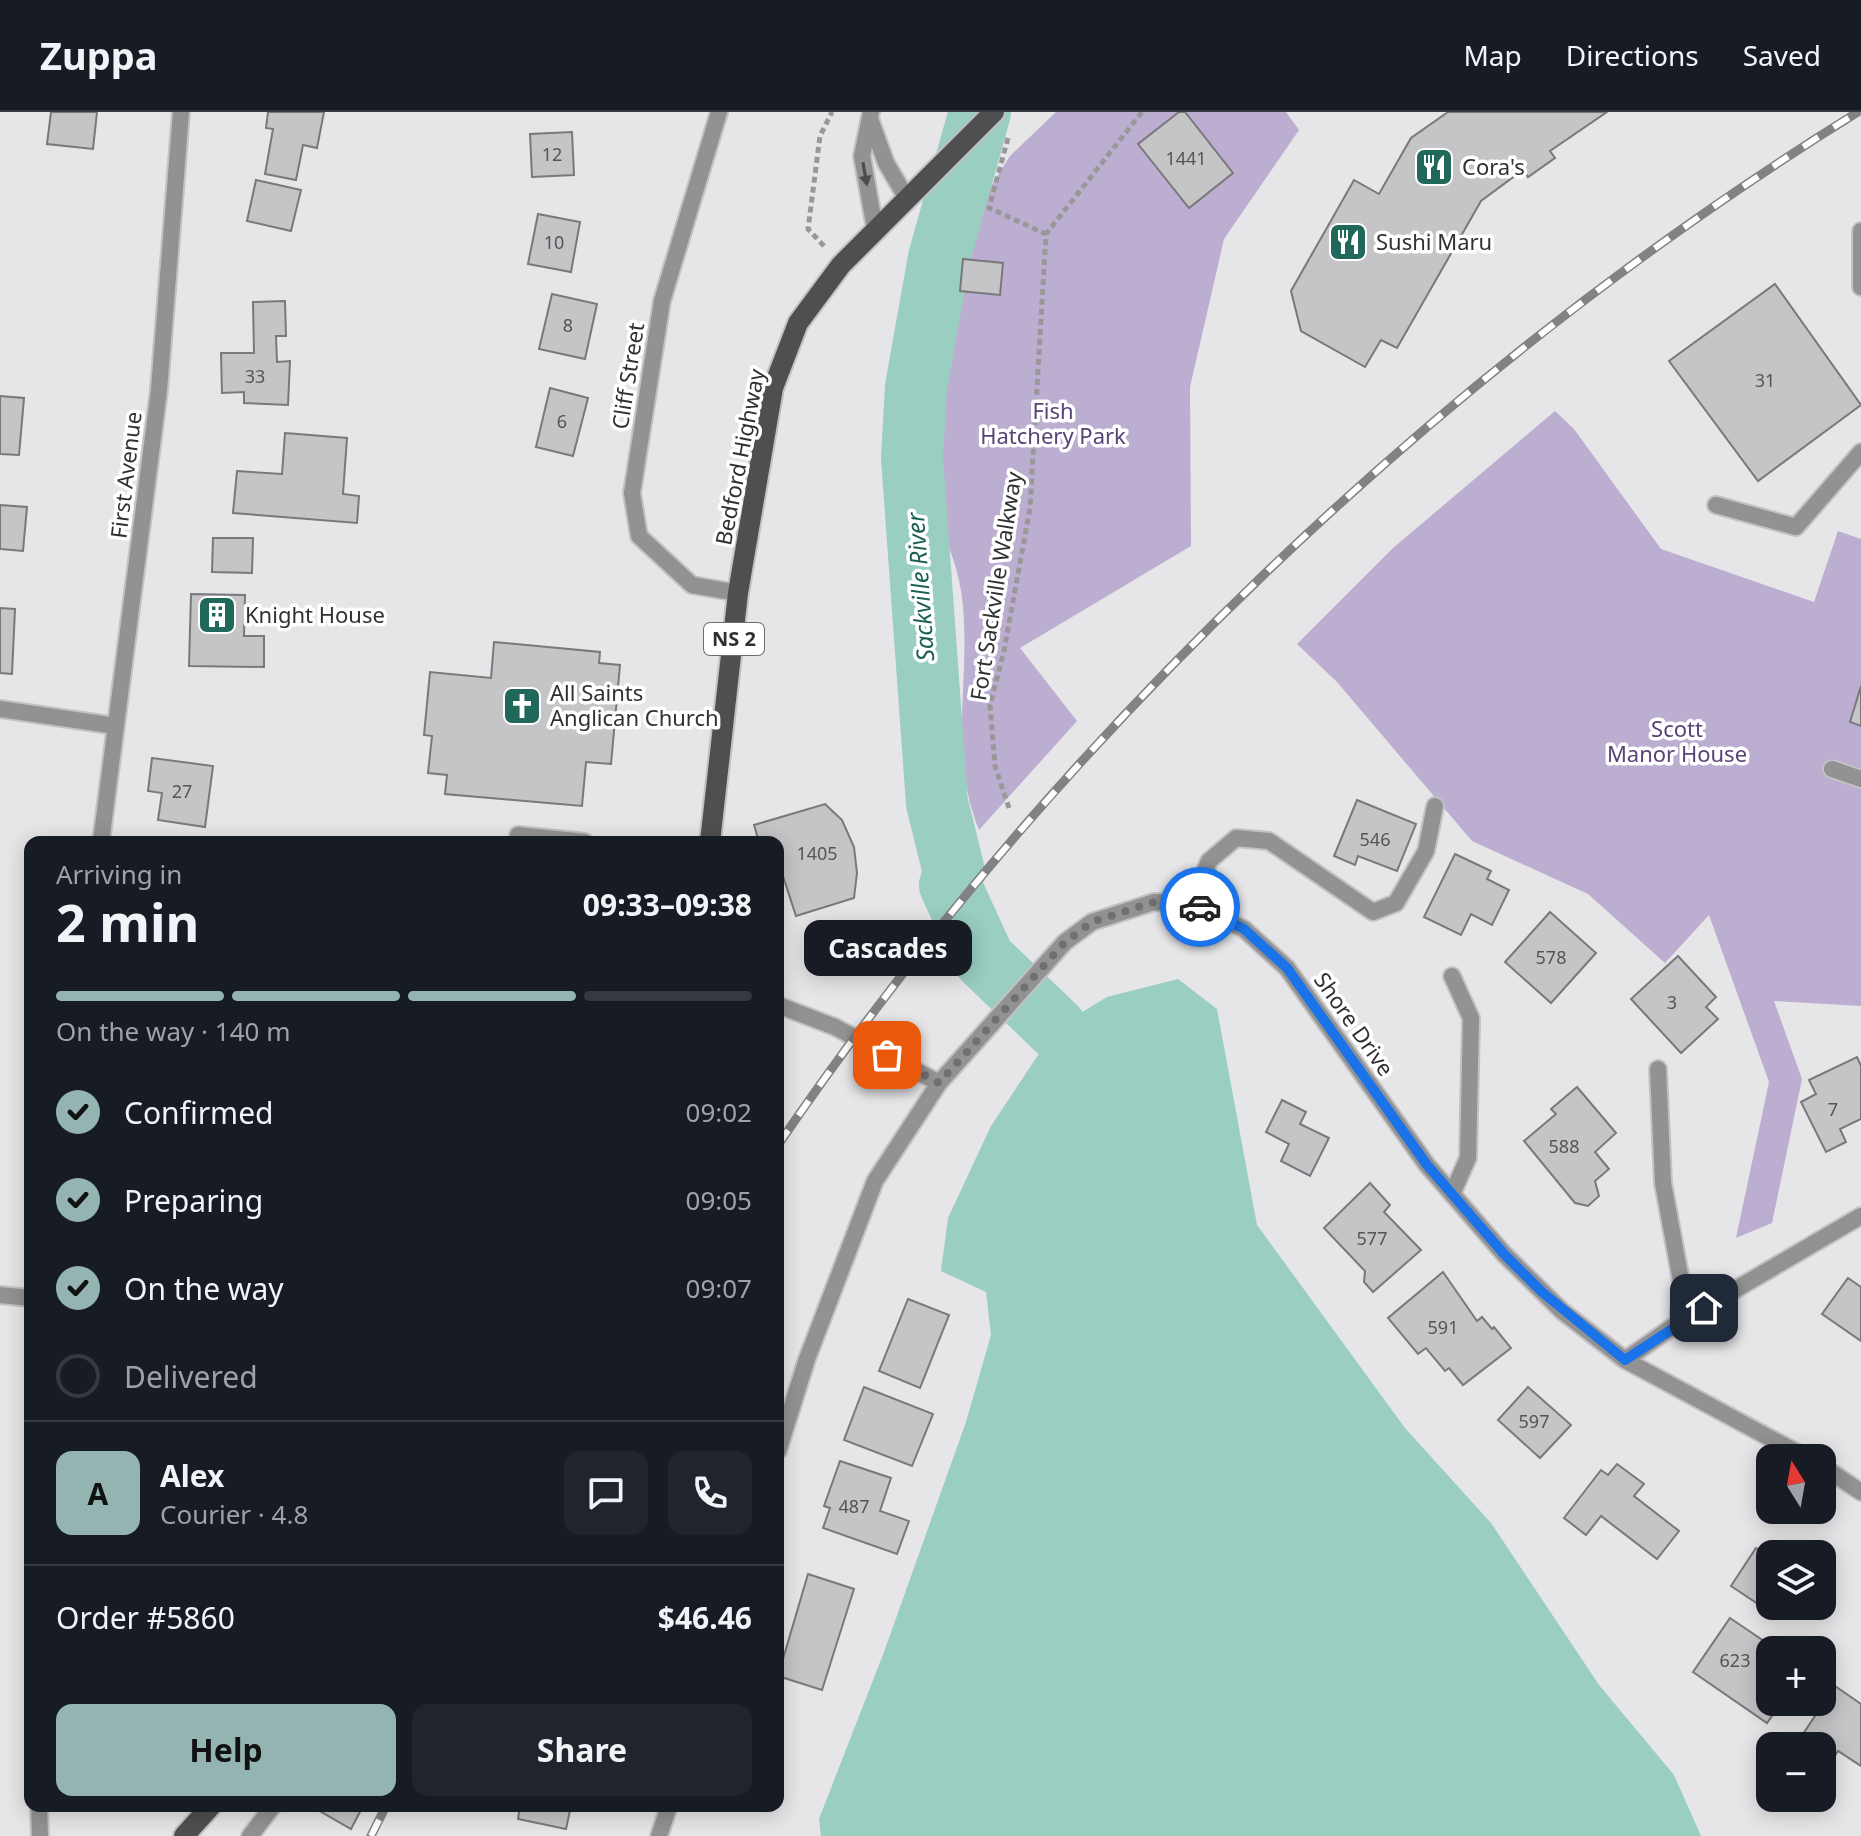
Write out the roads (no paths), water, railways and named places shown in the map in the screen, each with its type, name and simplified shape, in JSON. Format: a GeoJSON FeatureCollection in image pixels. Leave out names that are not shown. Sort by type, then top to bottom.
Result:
{"type":"FeatureCollection","features":[{"type":"Feature","properties":{"kind":"main road","name":"Bedford Highway"},"geometry":{"type":"LineString","coordinates":[[711,836],[738,593],[773,388],[798,323],[841,265],[994,112]]}},
{"type":"Feature","properties":{"kind":"main road"},"geometry":{"type":"LineString","coordinates":[[184,1836],[206,1812]]}},
{"type":"Feature","properties":{"kind":"street","name":"First Avenue"},"geometry":{"type":"LineString","coordinates":[[102,836],[159,390],[181,112]]}},
{"type":"Feature","properties":{"kind":"street","name":"Cliff Street"},"geometry":{"type":"LineString","coordinates":[[719,112],[662,301],[632,493],[639,536],[692,585],[738,593]]}},
{"type":"Feature","properties":{"kind":"street"},"geometry":{"type":"LineString","coordinates":[[871,115],[886,163],[906,197]]}},
{"type":"Feature","properties":{"kind":"street"},"geometry":{"type":"LineString","coordinates":[[871,115],[862,156],[875,229]]}},
{"type":"Feature","properties":{"kind":"street"},"geometry":{"type":"LineString","coordinates":[[1861,231],[1861,287]]}},
{"type":"Feature","properties":{"kind":"street"},"geometry":{"type":"LineString","coordinates":[[1716,505],[1796,527],[1861,452]]}},
{"type":"Feature","properties":{"kind":"street"},"geometry":{"type":"LineString","coordinates":[[0,709],[116,726]]}},
{"type":"Feature","properties":{"kind":"street"},"geometry":{"type":"LineString","coordinates":[[1832,769],[1861,779]]}},
{"type":"Feature","properties":{"kind":"street"},"geometry":{"type":"LineString","coordinates":[[1192,904],[1209,861],[1236,838],[1269,841],[1373,912],[1396,903],[1426,851],[1435,806]]}},
{"type":"Feature","properties":{"kind":"street"},"geometry":{"type":"LineString","coordinates":[[518,835],[528,836]]}},
{"type":"Feature","properties":{"kind":"street","name":"Shore Drive"},"geometry":{"type":"LineString","coordinates":[[784,1432],[807,1359],[875,1181],[939,1083],[1065,942],[1092,922],[1154,902],[1192,904],[1244,929],[1287,968],[1427,1165],[1504,1254],[1562,1311],[1625,1360],[1781,1444]]}},
{"type":"Feature","properties":{"kind":"street"},"geometry":{"type":"LineString","coordinates":[[1452,976],[1471,1018],[1468,1158],[1452,1194]]}},
{"type":"Feature","properties":{"kind":"street"},"geometry":{"type":"LineString","coordinates":[[784,1007],[835,1027],[939,1083]]}},
{"type":"Feature","properties":{"kind":"street"},"geometry":{"type":"LineString","coordinates":[[1658,1069],[1663,1183],[1682,1286],[1678,1323]]}},
{"type":"Feature","properties":{"kind":"street"},"geometry":{"type":"LineString","coordinates":[[1625,1360],[1678,1323],[1861,1216]]}},
{"type":"Feature","properties":{"kind":"street"},"geometry":{"type":"LineString","coordinates":[[0,1295],[24,1297]]}},
{"type":"Feature","properties":{"kind":"street"},"geometry":{"type":"LineString","coordinates":[[1836,1475],[1861,1492]]}},
{"type":"Feature","properties":{"kind":"street"},"geometry":{"type":"LineString","coordinates":[[39,1812],[40,1836]]}},
{"type":"Feature","properties":{"kind":"street"},"geometry":{"type":"LineString","coordinates":[[250,1836],[268,1812]]}},
{"type":"Feature","properties":{"kind":"street"},"geometry":{"type":"LineString","coordinates":[[659,1836],[667,1812]]}},
{"type":"Feature","properties":{"kind":"waterway","name":"Sackville River"},"geometry":{"type":"LineString","coordinates":[[980,112],[939,258],[916,387],[912,458],[937,803],[954,872],[950,885],[984,959],[1056,1028]]}},
{"type":"Feature","properties":{"kind":"railway"},"geometry":{"type":"LineString","coordinates":[[784,1137],[887,995],[1005,849],[1131,708],[1265,573],[1406,446],[1552,326],[1703,214],[1858,112]]}},
{"type":"Feature","properties":{"kind":"railway"},"geometry":{"type":"LineString","coordinates":[[371,1836],[383,1812]]}},
{"type":"Feature","properties":{"kind":"place","name":"Cora's"},"geometry":{"type":"Point","coordinates":[1434,167]}},
{"type":"Feature","properties":{"kind":"place","name":"Sushi Maru"},"geometry":{"type":"Point","coordinates":[1348,242]}},
{"type":"Feature","properties":{"kind":"place","name":"Knight House"},"geometry":{"type":"Point","coordinates":[217,615]}},
{"type":"Feature","properties":{"kind":"place","name":"All Saints Anglican Church"},"geometry":{"type":"Point","coordinates":[522,706]}},
{"type":"Feature","properties":{"kind":"place","name":"Cascades"},"geometry":{"type":"Point","coordinates":[887,1055]}},
{"type":"Feature","properties":{"kind":"park label","name":"Fish Hatchery Park"},"geometry":{"type":"Point","coordinates":[1053,424]}},
{"type":"Feature","properties":{"kind":"park label","name":"Scott Manor House"},"geometry":{"type":"Point","coordinates":[1677,742]}}]}
